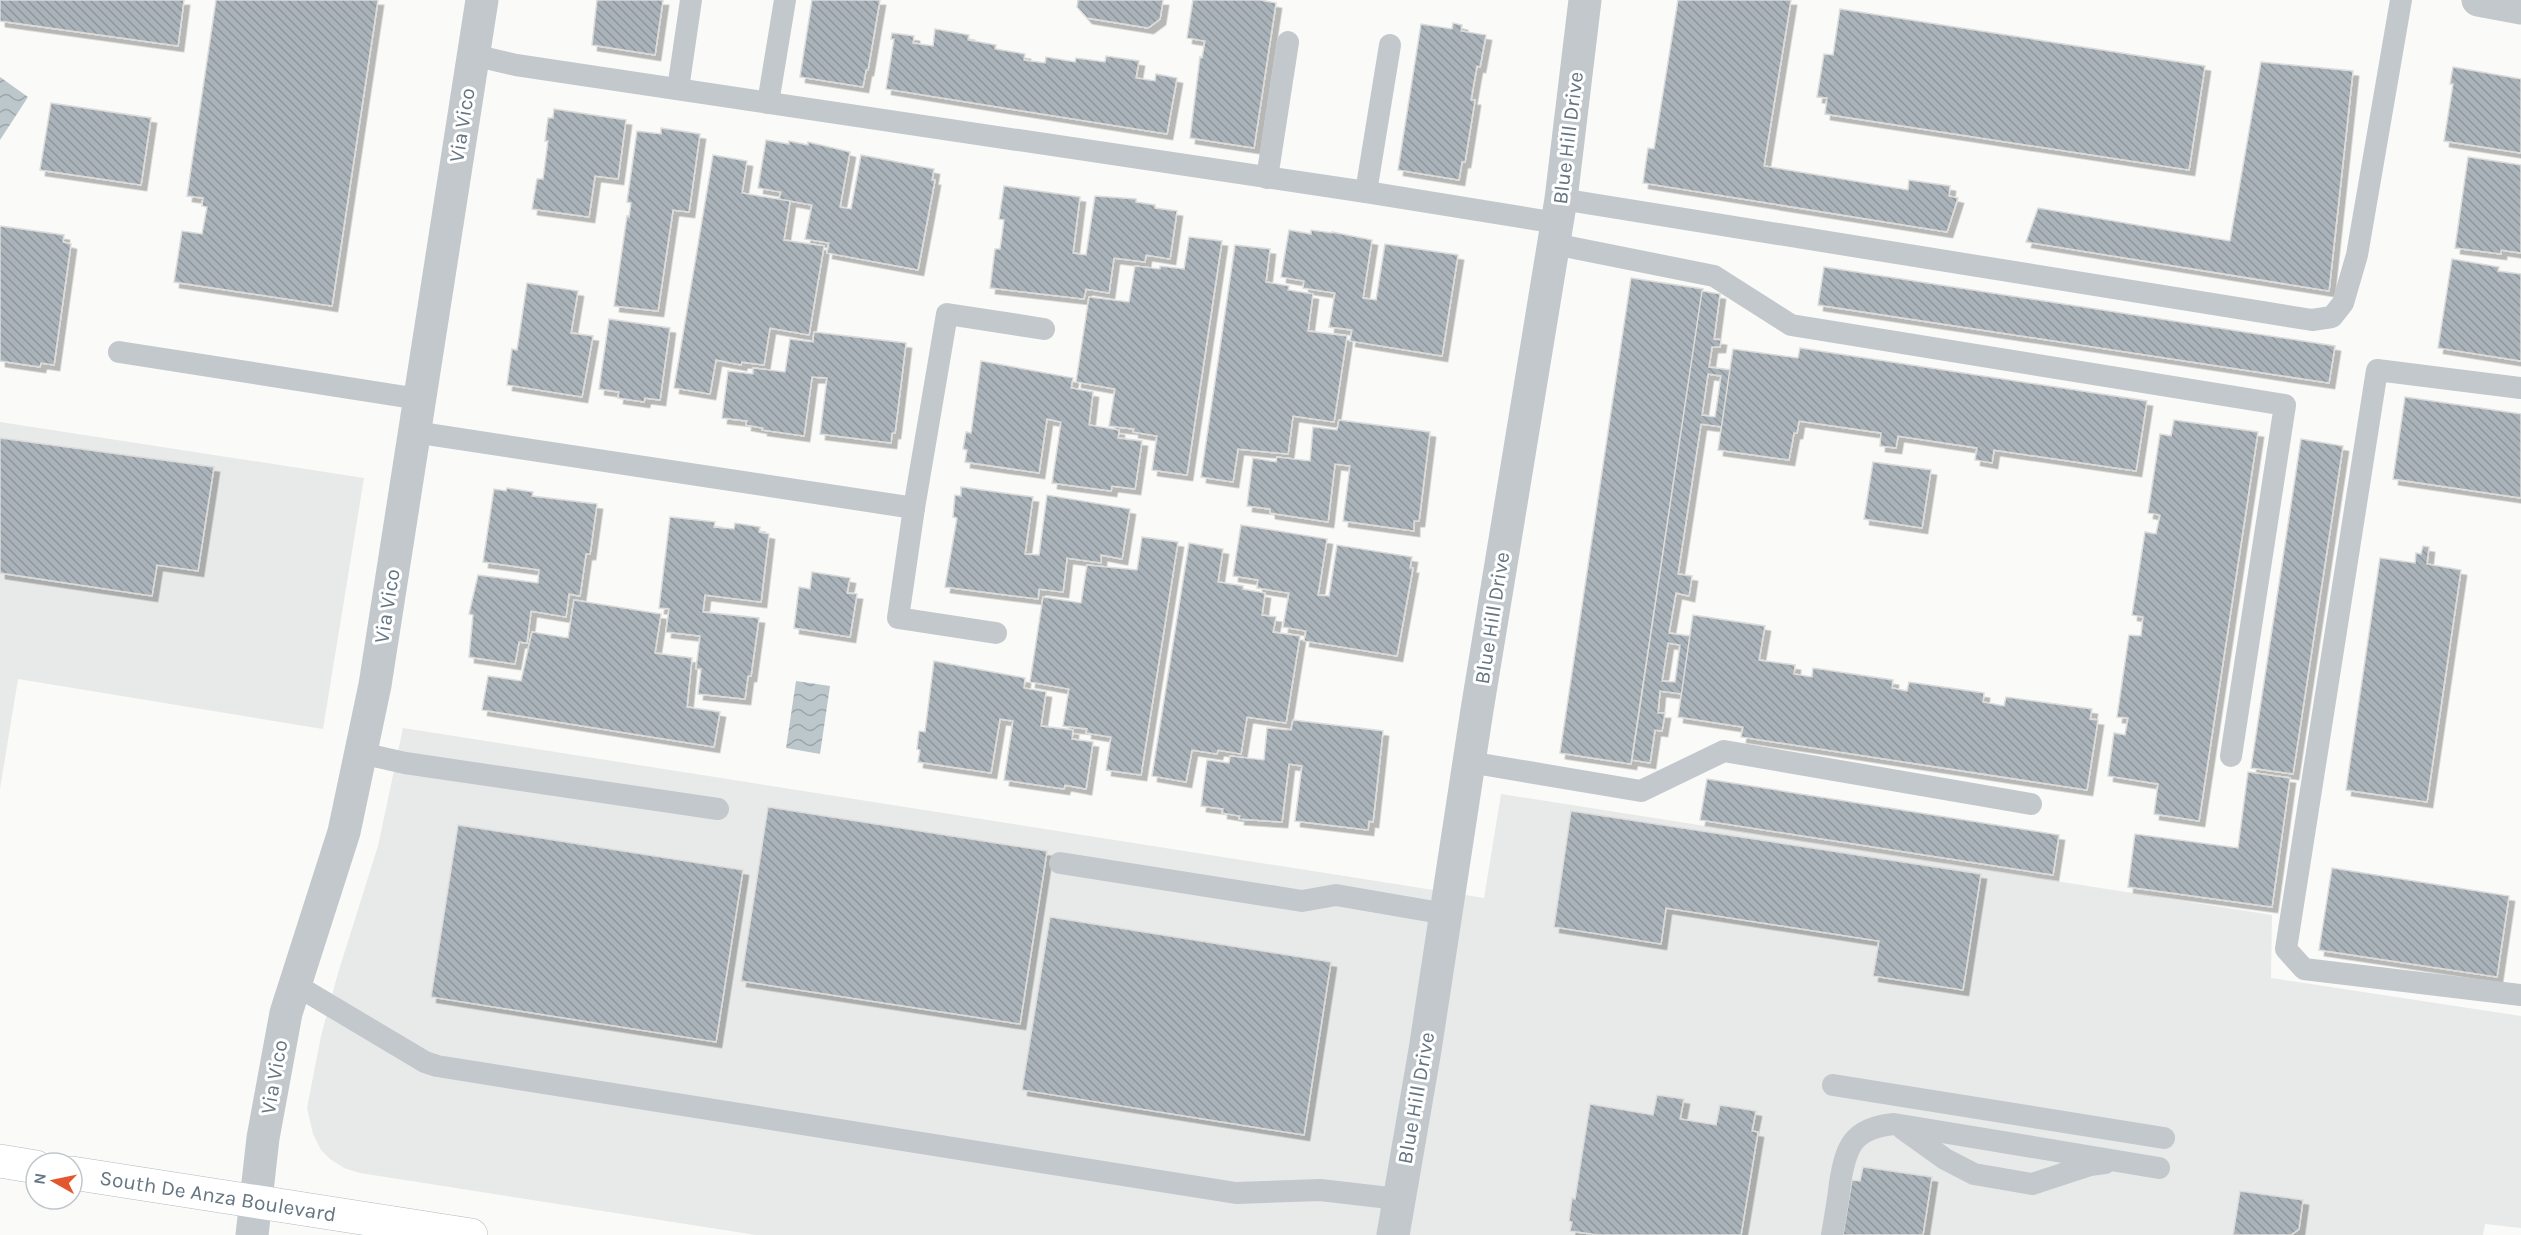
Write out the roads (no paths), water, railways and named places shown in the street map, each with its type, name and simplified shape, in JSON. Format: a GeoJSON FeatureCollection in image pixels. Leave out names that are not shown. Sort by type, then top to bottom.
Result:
{"type":"FeatureCollection","features":[{"type":"Feature","properties":{"kind":"main road"},"geometry":{"type":"LineString","coordinates":[[0,1161],[24,1165]]}},
{"type":"Feature","properties":{"kind":"main road","name":"South De Anza Boulevard"},"geometry":{"type":"LineString","coordinates":[[84,1175],[471,1235]]}},
{"type":"Feature","properties":{"kind":"street","name":"Via Vico"},"geometry":{"type":"LineString","coordinates":[[252,1235],[264,1131],[286,1013],[344,832],[375,685],[482,0]]}},
{"type":"Feature","properties":{"kind":"street","name":"Blue Hill Drive"},"geometry":{"type":"LineString","coordinates":[[1393,1235],[1557,222],[1585,0]]}},
{"type":"Feature","properties":{"kind":"street"},"geometry":{"type":"LineString","coordinates":[[2478,0],[2521,8]]}},
{"type":"Feature","properties":{"kind":"lane"},"geometry":{"type":"LineString","coordinates":[[678,90],[691,0]]}},
{"type":"Feature","properties":{"kind":"lane"},"geometry":{"type":"LineString","coordinates":[[768,103],[785,0]]}},
{"type":"Feature","properties":{"kind":"lane"},"geometry":{"type":"LineString","coordinates":[[473,55],[516,65],[678,90],[1557,222],[2312,320],[2332,316],[2343,303],[2357,255],[2401,0]]}},
{"type":"Feature","properties":{"kind":"lane"},"geometry":{"type":"LineString","coordinates":[[1267,178],[1288,42]]}},
{"type":"Feature","properties":{"kind":"lane"},"geometry":{"type":"LineString","coordinates":[[1366,192],[1390,45]]}},
{"type":"Feature","properties":{"kind":"lane"},"geometry":{"type":"LineString","coordinates":[[1557,222],[1714,276],[1791,325],[2284,405],[2231,756]]}},
{"type":"Feature","properties":{"kind":"lane"},"geometry":{"type":"LineString","coordinates":[[996,633],[898,618],[914,508],[947,314],[1044,329]]}},
{"type":"Feature","properties":{"kind":"lane"},"geometry":{"type":"LineString","coordinates":[[119,352],[419,399]]}},
{"type":"Feature","properties":{"kind":"lane"},"geometry":{"type":"LineString","coordinates":[[2521,388],[2377,370],[2286,950],[2304,969],[2521,995]]}},
{"type":"Feature","properties":{"kind":"lane"},"geometry":{"type":"LineString","coordinates":[[414,432],[914,508]]}},
{"type":"Feature","properties":{"kind":"lane"},"geometry":{"type":"LineString","coordinates":[[1469,762],[1641,791],[1724,752],[2031,804]]}},
{"type":"Feature","properties":{"kind":"lane"},"geometry":{"type":"LineString","coordinates":[[361,753],[405,763],[718,809]]}},
{"type":"Feature","properties":{"kind":"lane"},"geometry":{"type":"LineString","coordinates":[[1060,863],[1302,901],[1336,895],[1446,914]]}},
{"type":"Feature","properties":{"kind":"lane"},"geometry":{"type":"LineString","coordinates":[[294,984],[425,1062],[436,1066],[1236,1193],[1320,1190],[1398,1199]]}},
{"type":"Feature","properties":{"kind":"lane"},"geometry":{"type":"LineString","coordinates":[[1833,1085],[2164,1138]]}},
{"type":"Feature","properties":{"kind":"lane"},"geometry":{"type":"LineString","coordinates":[[1894,1124],[1945,1159],[1974,1174],[2032,1184],[2090,1165],[2121,1161]]}},
{"type":"Feature","properties":{"kind":"lane"},"geometry":{"type":"LineString","coordinates":[[1832,1235],[1845,1154],[1862,1134],[1876,1126],[1894,1124],[2159,1168]]}},
{"type":"Feature","properties":{"kind":"water"},"geometry":{"type":"Polygon","coordinates":[[[0,77],[28,97],[0,140],[0,77]]]}},
{"type":"Feature","properties":{"kind":"water"},"geometry":{"type":"Polygon","coordinates":[[[796,681],[830,686],[820,754],[786,748],[796,681]]]}}]}
